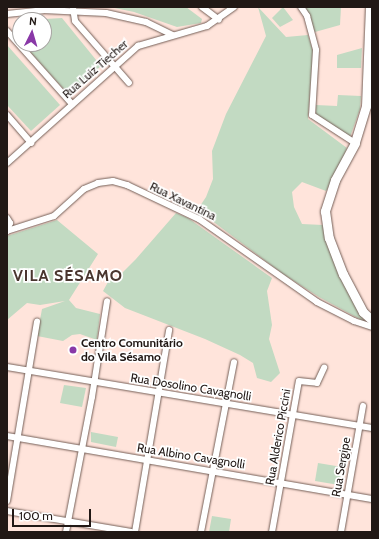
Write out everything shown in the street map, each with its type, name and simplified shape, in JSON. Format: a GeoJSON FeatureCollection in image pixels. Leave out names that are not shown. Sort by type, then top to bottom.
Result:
{"type":"FeatureCollection","features":[{"type":"Feature","properties":{"kind":"main road"},"geometry":{"type":"LineString","coordinates":[[370,7],[369,86],[362,124],[355,143],[328,196],[325,225],[334,255],[351,292],[372,320]]}},
{"type":"Feature","properties":{"kind":"street"},"geometry":{"type":"LineString","coordinates":[[202,7],[218,20]]}},
{"type":"Feature","properties":{"kind":"street","name":"Rua Luiz Tiecher"},"geometry":{"type":"LineString","coordinates":[[7,163],[138,46],[206,26],[218,20],[234,7]]}},
{"type":"Feature","properties":{"kind":"street"},"geometry":{"type":"LineString","coordinates":[[301,7],[307,16],[316,50],[312,115],[355,143]]}},
{"type":"Feature","properties":{"kind":"street"},"geometry":{"type":"LineString","coordinates":[[7,14],[43,10],[73,9],[106,13],[146,22],[173,35]]}},
{"type":"Feature","properties":{"kind":"street"},"geometry":{"type":"LineString","coordinates":[[73,9],[74,21],[129,83]]}},
{"type":"Feature","properties":{"kind":"street"},"geometry":{"type":"LineString","coordinates":[[7,31],[72,104]]}},
{"type":"Feature","properties":{"kind":"street"},"geometry":{"type":"LineString","coordinates":[[7,115],[31,143]]}},
{"type":"Feature","properties":{"kind":"street","name":"Rua Xavantina"},"geometry":{"type":"LineString","coordinates":[[7,231],[20,226],[37,224],[54,216],[84,189],[98,183],[113,181],[127,185],[200,219],[317,302],[354,321],[372,327]]}},
{"type":"Feature","properties":{"kind":"street"},"geometry":{"type":"LineString","coordinates":[[7,231],[8,219],[20,226]]}},
{"type":"Feature","properties":{"kind":"street"},"geometry":{"type":"LineString","coordinates":[[66,532],[95,382],[107,301]]}},
{"type":"Feature","properties":{"kind":"street"},"geometry":{"type":"LineString","coordinates":[[7,501],[37,321]]}},
{"type":"Feature","properties":{"kind":"street"},"geometry":{"type":"LineString","coordinates":[[135,532],[160,393],[169,330]]}},
{"type":"Feature","properties":{"kind":"street"},"geometry":{"type":"LineString","coordinates":[[201,532],[234,362]]}},
{"type":"Feature","properties":{"kind":"street","name":"Rua Dosolino Cavagnolli"},"geometry":{"type":"LineString","coordinates":[[7,366],[372,428]]}},
{"type":"Feature","properties":{"kind":"street","name":"Rua Alderico Piccini"},"geometry":{"type":"LineString","coordinates":[[272,532],[299,381],[317,384],[324,368]]}},
{"type":"Feature","properties":{"kind":"street","name":"Rua Sergipe"},"geometry":{"type":"LineString","coordinates":[[341,532],[363,406]]}},
{"type":"Feature","properties":{"kind":"street","name":"Rua Albino Cavagnolli"},"geometry":{"type":"LineString","coordinates":[[7,436],[281,482],[372,499]]}},
{"type":"Feature","properties":{"kind":"street"},"geometry":{"type":"LineString","coordinates":[[7,511],[131,532]]}},
{"type":"Feature","properties":{"kind":"green space"},"geometry":{"type":"Polygon","coordinates":[[[110,7],[186,7],[202,19],[201,23],[177,27],[134,12],[110,7]]]}},
{"type":"Feature","properties":{"kind":"green space"},"geometry":{"type":"Polygon","coordinates":[[[258,7],[286,37],[308,35],[313,51],[308,119],[347,148],[334,180],[326,191],[302,182],[292,192],[294,207],[302,224],[323,225],[339,274],[365,322],[319,297],[283,274],[211,220],[196,212],[206,197],[213,179],[212,151],[226,114],[266,36],[258,7]]]}},
{"type":"Feature","properties":{"kind":"green space"},"geometry":{"type":"Polygon","coordinates":[[[283,7],[293,20],[280,27],[272,18],[283,7]]]}},
{"type":"Feature","properties":{"kind":"green space"},"geometry":{"type":"Polygon","coordinates":[[[305,7],[341,7],[340,25],[315,32],[305,7]]]}},
{"type":"Feature","properties":{"kind":"green space"},"geometry":{"type":"Polygon","coordinates":[[[62,18],[101,66],[69,95],[30,52],[52,52],[52,19],[62,18]]]}},
{"type":"Feature","properties":{"kind":"green space"},"geometry":{"type":"Polygon","coordinates":[[[7,45],[60,105],[31,131],[7,105],[7,45]]]}},
{"type":"Feature","properties":{"kind":"green space"},"geometry":{"type":"Polygon","coordinates":[[[362,48],[361,68],[337,68],[337,55],[362,48]]]}},
{"type":"Feature","properties":{"kind":"green space"},"geometry":{"type":"Polygon","coordinates":[[[338,95],[361,96],[360,109],[350,137],[316,115],[316,105],[337,106],[338,95]]]}},
{"type":"Feature","properties":{"kind":"green space"},"geometry":{"type":"Polygon","coordinates":[[[176,213],[188,218],[272,278],[267,291],[272,325],[269,339],[280,373],[271,382],[257,378],[253,363],[240,355],[205,339],[125,308],[103,291],[108,282],[120,275],[136,259],[176,213]]]}},
{"type":"Feature","properties":{"kind":"green space"},"geometry":{"type":"Polygon","coordinates":[[[57,220],[98,254],[69,300],[76,308],[100,314],[97,340],[80,334],[72,335],[63,341],[37,336],[42,309],[65,301],[40,305],[27,303],[7,320],[7,236],[57,220]]]}},
{"type":"Feature","properties":{"kind":"green space"},"geometry":{"type":"Polygon","coordinates":[[[64,385],[86,388],[82,407],[60,403],[64,385]]]}},
{"type":"Feature","properties":{"kind":"green space"},"geometry":{"type":"Polygon","coordinates":[[[91,432],[118,437],[116,447],[91,442],[91,432]]]}},
{"type":"Feature","properties":{"kind":"green space"},"geometry":{"type":"Polygon","coordinates":[[[318,463],[342,467],[339,485],[315,481],[318,463]]]}},
{"type":"Feature","properties":{"kind":"green space"},"geometry":{"type":"Polygon","coordinates":[[[212,516],[231,519],[229,532],[209,532],[212,516]]]}},
{"type":"Feature","properties":{"kind":"place","name":"Centro Comunitário do Vila Sésamo"},"geometry":{"type":"Point","coordinates":[73,350]}},
{"type":"Feature","properties":{"kind":"district","name":"VILA SÉSAMO"},"geometry":{"type":"Point","coordinates":[68,276]}}]}
